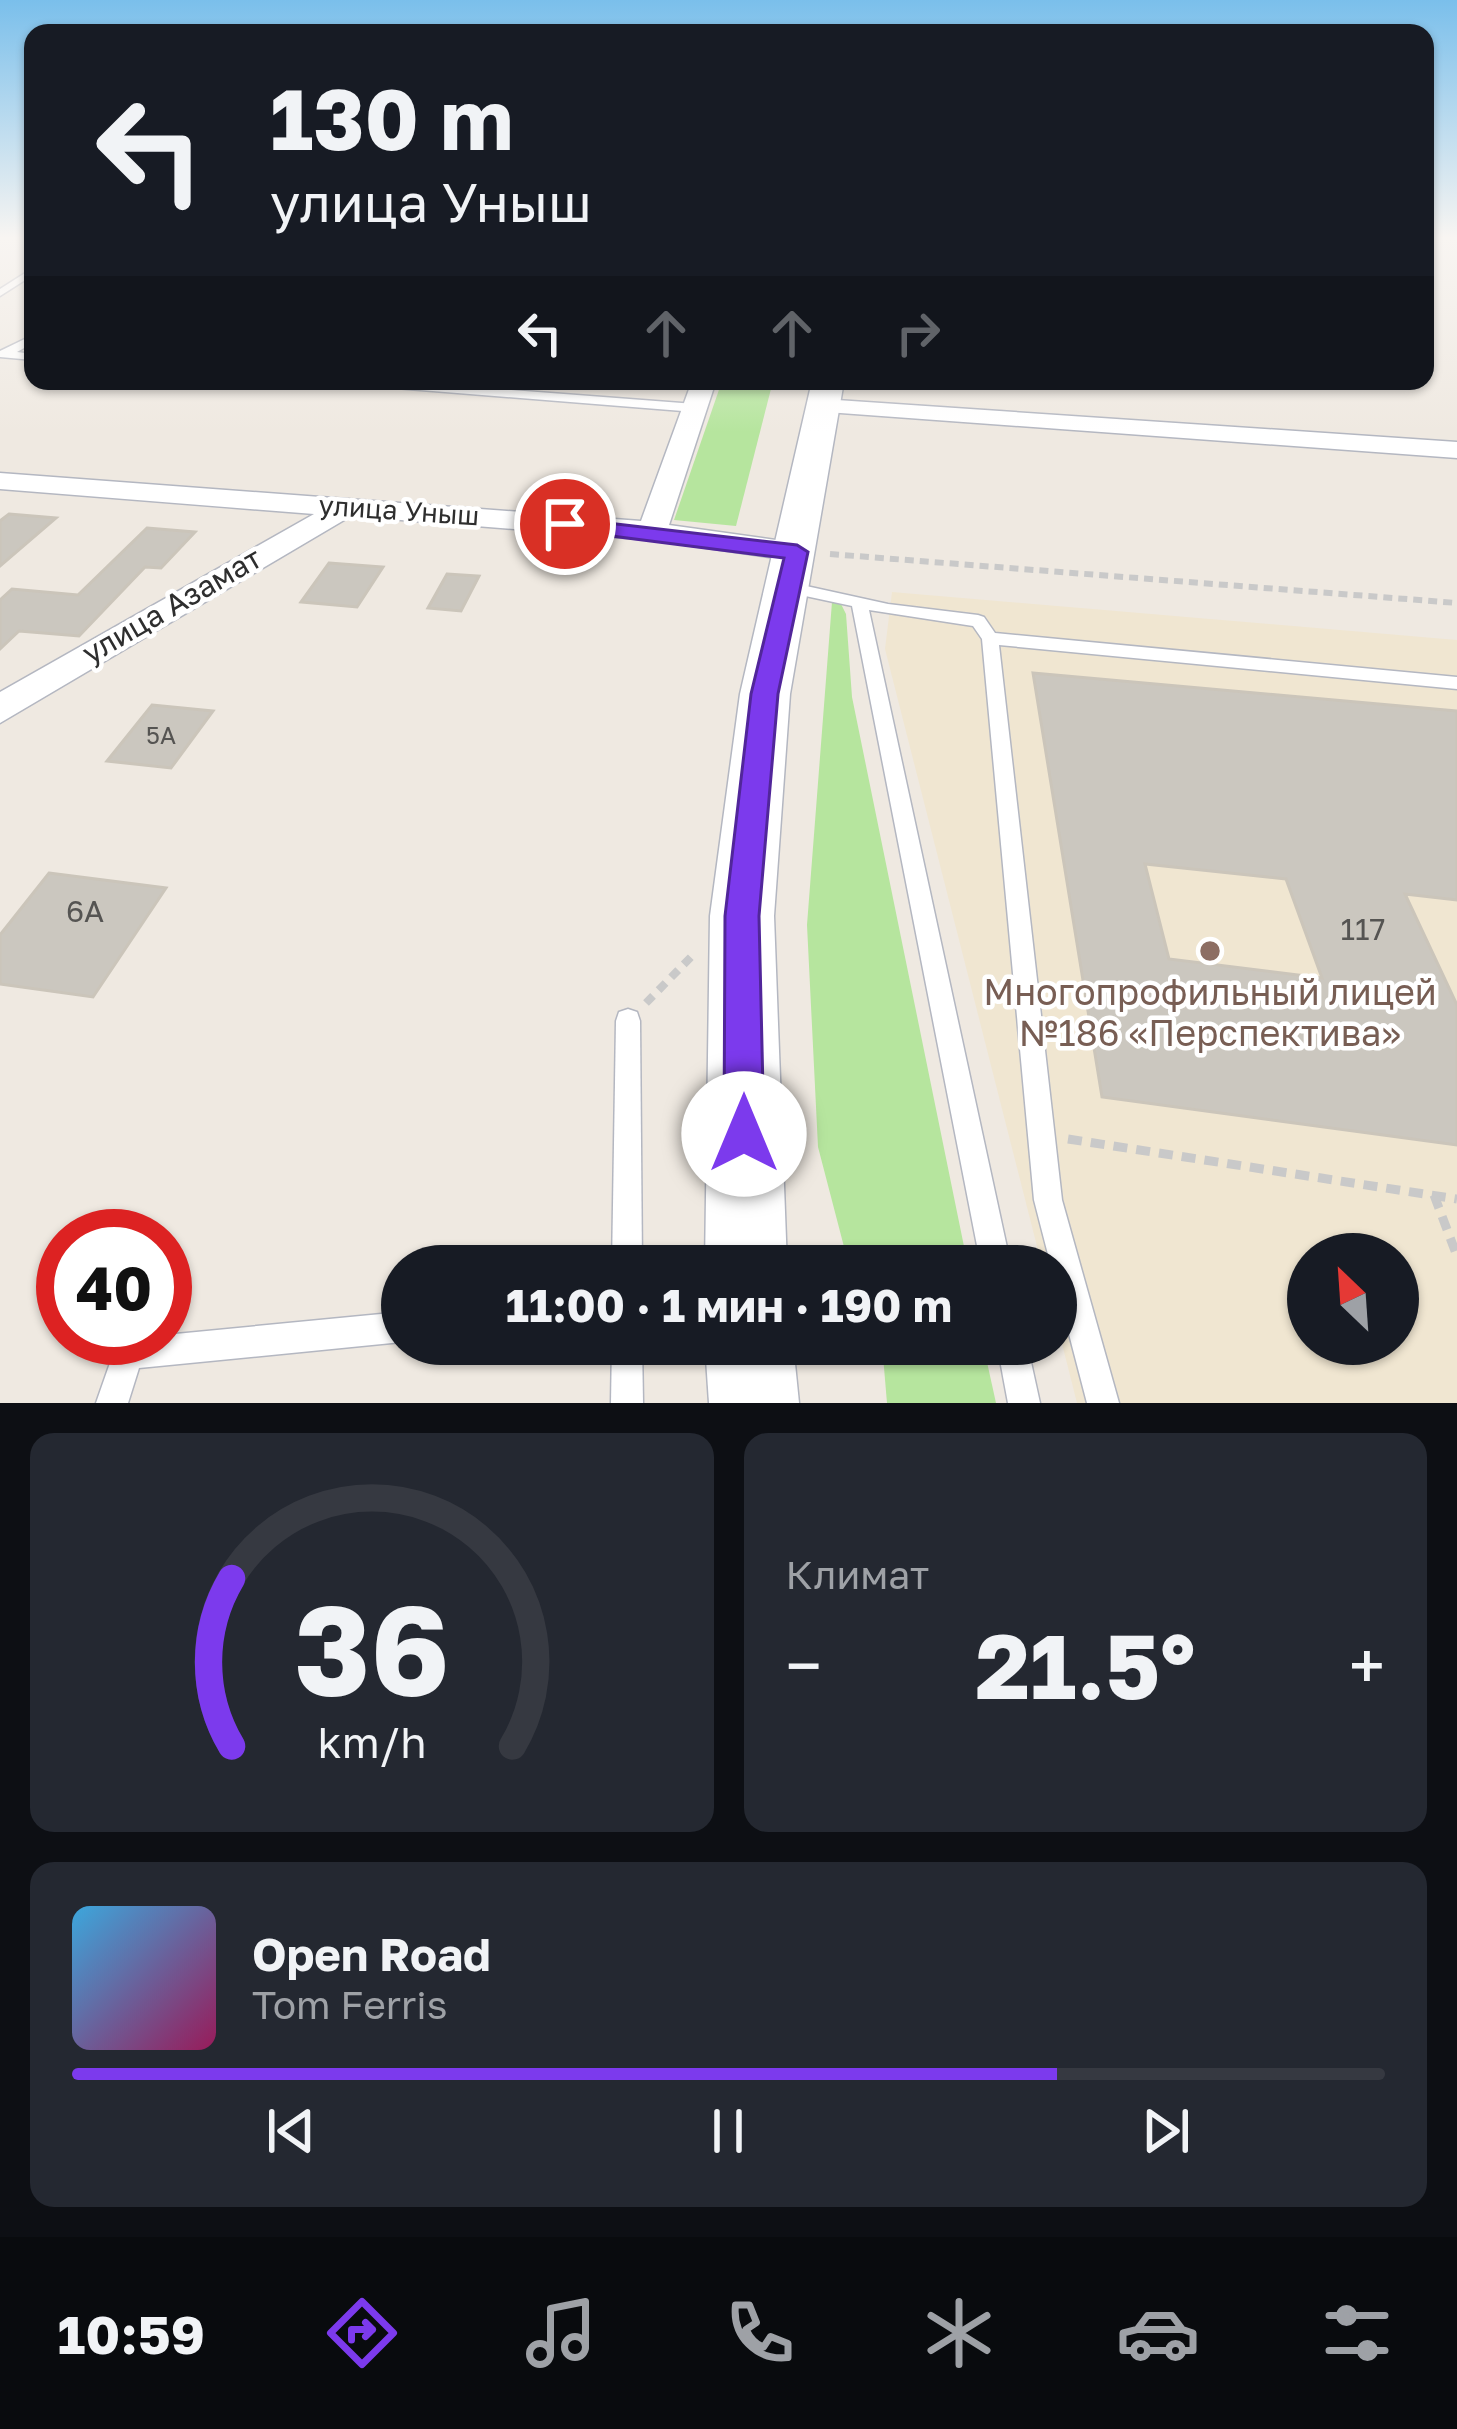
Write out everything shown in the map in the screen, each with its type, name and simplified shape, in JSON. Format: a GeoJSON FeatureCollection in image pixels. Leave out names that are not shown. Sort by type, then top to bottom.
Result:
{"type":"FeatureCollection","features":[{"type":"Feature","properties":{"kind":"street"},"geometry":{"type":"LineString","coordinates":[[652,531],[701,390]]}},
{"type":"Feature","properties":{"kind":"street"},"geometry":{"type":"LineString","coordinates":[[746,1245],[742,916],[765,694],[825,393],[1457,450]]}},
{"type":"Feature","properties":{"kind":"street","name":"улица Уныш"},"geometry":{"type":"LineString","coordinates":[[0,482],[652,531],[793,569]]}},
{"type":"Feature","properties":{"kind":"street","name":"улица Азамат"},"geometry":{"type":"LineString","coordinates":[[0,709],[198,589],[347,507]]}},
{"type":"Feature","properties":{"kind":"street"},"geometry":{"type":"LineString","coordinates":[[751,1365],[754,1403]]}},
{"type":"Feature","properties":{"kind":"lane"},"geometry":{"type":"LineString","coordinates":[[462,390],[695,408]]}},
{"type":"Feature","properties":{"kind":"lane"},"geometry":{"type":"LineString","coordinates":[[793,569],[859,603],[978,621],[989,638],[1048,1200],[1103,1403]]}},
{"type":"Feature","properties":{"kind":"lane"},"geometry":{"type":"LineString","coordinates":[[859,603],[992,1245]]}},
{"type":"Feature","properties":{"kind":"lane"},"geometry":{"type":"LineString","coordinates":[[989,638],[1457,682]]}},
{"type":"Feature","properties":{"kind":"lane"},"geometry":{"type":"LineString","coordinates":[[627,1245],[628,1021]]}},
{"type":"Feature","properties":{"kind":"lane"},"geometry":{"type":"LineString","coordinates":[[112,1403],[128,1354],[381,1329]]}},
{"type":"Feature","properties":{"kind":"lane"},"geometry":{"type":"LineString","coordinates":[[627,1365],[627,1403]]}},
{"type":"Feature","properties":{"kind":"lane"},"geometry":{"type":"LineString","coordinates":[[1016,1365],[1024,1403]]}},
{"type":"Feature","properties":{"kind":"path"},"geometry":{"type":"LineString","coordinates":[[793,569],[1457,603]]}},
{"type":"Feature","properties":{"kind":"path"},"geometry":{"type":"LineString","coordinates":[[1041,1134],[1457,1199]]}},
{"type":"Feature","properties":{"kind":"path"},"geometry":{"type":"LineString","coordinates":[[1433,1196],[1457,1256]]}},
{"type":"Feature","properties":{"kind":"shaded area","name":"Многопрофильный лицей №186 «Перспектива»"},"geometry":{"type":"Polygon","coordinates":[[[892,592],[1457,640],[1457,1403],[1077,1403],[1067,1365],[1077,1365],[1077,1245],[1037,1245],[885,649],[892,592]]]}},
{"type":"Feature","properties":{"kind":"green space"},"geometry":{"type":"Polygon","coordinates":[[[719,390],[771,390],[736,526],[674,520],[719,390]]]}},
{"type":"Feature","properties":{"kind":"green space"},"geometry":{"type":"Polygon","coordinates":[[[832,602],[841,604],[846,614],[852,697],[964,1245],[844,1245],[818,1147],[807,925],[832,602]]]}},
{"type":"Feature","properties":{"kind":"green space"},"geometry":{"type":"Polygon","coordinates":[[[884,1365],[988,1365],[996,1403],[887,1403],[884,1365]]]}},
{"type":"Feature","properties":{"kind":"building"},"geometry":{"type":"Polygon","coordinates":[[[9,514],[56,518],[0,566],[0,521],[9,514]]]}},
{"type":"Feature","properties":{"kind":"building"},"geometry":{"type":"Polygon","coordinates":[[[147,528],[195,532],[161,568],[145,567],[79,636],[19,631],[0,649],[0,600],[12,589],[78,595],[147,528]]]}},
{"type":"Feature","properties":{"kind":"building"},"geometry":{"type":"Polygon","coordinates":[[[329,563],[383,567],[357,607],[301,602],[329,563]]]}},
{"type":"Feature","properties":{"kind":"building"},"geometry":{"type":"Polygon","coordinates":[[[447,574],[479,576],[461,611],[428,608],[447,574]]]}},
{"type":"Feature","properties":{"kind":"building"},"geometry":{"type":"Polygon","coordinates":[[[1033,673],[1457,711],[1457,900],[1405,894],[1457,1005],[1457,1145],[1102,1097],[1033,673]],[[1145,864],[1169,959],[1322,978],[1286,879],[1145,864]]]}},
{"type":"Feature","properties":{"kind":"building"},"geometry":{"type":"Polygon","coordinates":[[[152,705],[213,711],[171,768],[107,761],[152,705]]]}},
{"type":"Feature","properties":{"kind":"building"},"geometry":{"type":"Polygon","coordinates":[[[49,873],[166,888],[93,997],[0,984],[0,935],[49,873]]]}},
{"type":"Feature","properties":{"kind":"place","name":"Многопрофильный лицей №186 «Перспектива»"},"geometry":{"type":"Point","coordinates":[1210,951]}},
{"type":"Feature","properties":{"kind":"route"},"geometry":{"type":"LineString","coordinates":[[565,524],[797,552],[765,694],[742,916],[744,1134]]}}]}
